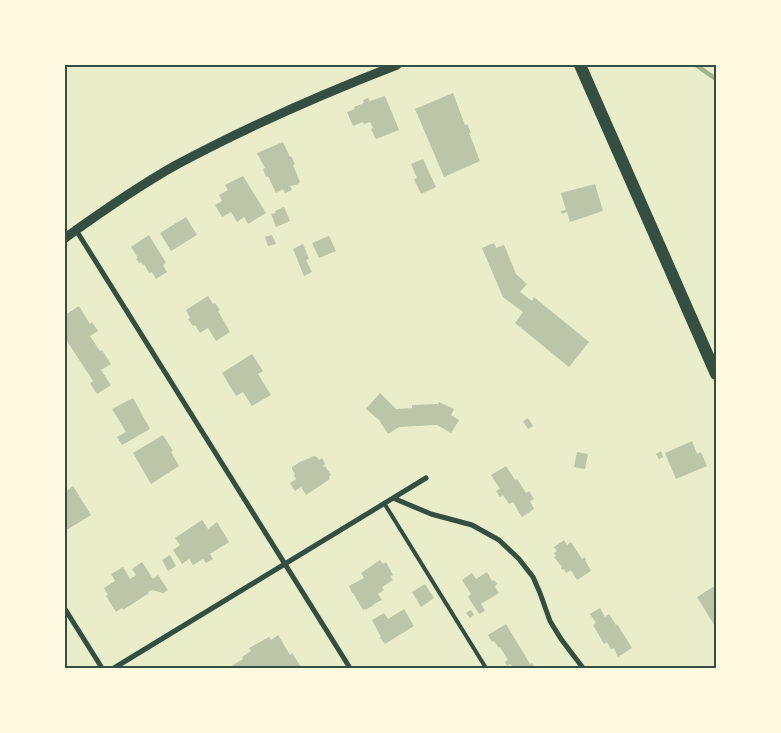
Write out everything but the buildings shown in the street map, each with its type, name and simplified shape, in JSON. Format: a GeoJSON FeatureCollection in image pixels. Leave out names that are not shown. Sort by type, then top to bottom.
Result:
{"type":"FeatureCollection","features":[{"type":"Feature","properties":{"kind":"main road"},"geometry":{"type":"LineString","coordinates":[[580,65],[716,374]]}},
{"type":"Feature","properties":{"kind":"street"},"geometry":{"type":"LineString","coordinates":[[65,238],[124,197],[174,166],[212,146],[312,100],[397,65]]}},
{"type":"Feature","properties":{"kind":"street"},"geometry":{"type":"LineString","coordinates":[[76,230],[350,668]]}},
{"type":"Feature","properties":{"kind":"street"},"geometry":{"type":"LineString","coordinates":[[114,668],[426,478]]}},
{"type":"Feature","properties":{"kind":"street"},"geometry":{"type":"LineString","coordinates":[[393,498],[431,514],[472,525],[499,540],[519,559],[533,577],[550,621],[583,668]]}},
{"type":"Feature","properties":{"kind":"street"},"geometry":{"type":"LineString","coordinates":[[65,609],[102,668]]}},
{"type":"Feature","properties":{"kind":"lane"},"geometry":{"type":"LineString","coordinates":[[384,503],[486,668]]}},
{"type":"Feature","properties":{"kind":"waterway"},"geometry":{"type":"LineString","coordinates":[[696,65],[716,79]]}}]}
